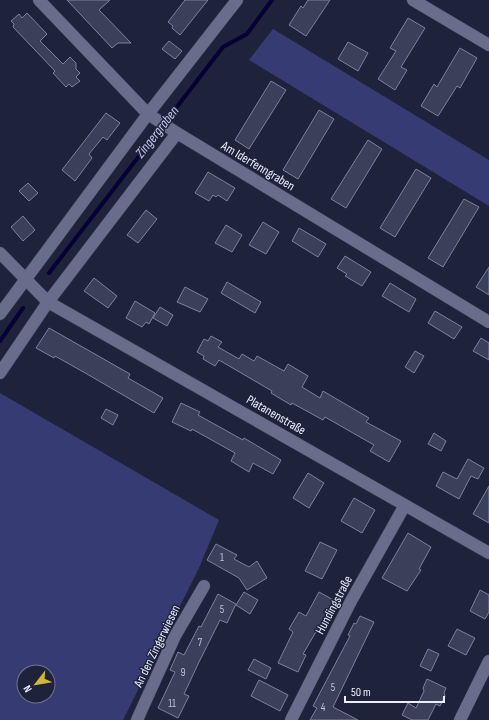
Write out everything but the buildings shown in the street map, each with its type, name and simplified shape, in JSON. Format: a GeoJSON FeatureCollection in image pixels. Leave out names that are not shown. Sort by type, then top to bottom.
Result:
{"type":"FeatureCollection","features":[{"type":"Feature","properties":{"kind":"street","name":"Am Iderfenngraben"},"geometry":{"type":"LineString","coordinates":[[39,0],[148,114],[173,131],[489,322]]}},
{"type":"Feature","properties":{"kind":"street"},"geometry":{"type":"LineString","coordinates":[[0,314],[24,279],[148,114],[237,0]]}},
{"type":"Feature","properties":{"kind":"street"},"geometry":{"type":"LineString","coordinates":[[413,0],[489,45]]}},
{"type":"Feature","properties":{"kind":"street"},"geometry":{"type":"LineString","coordinates":[[0,373],[48,302],[173,131]]}},
{"type":"Feature","properties":{"kind":"street"},"geometry":{"type":"LineString","coordinates":[[0,253],[48,302]]}},
{"type":"Feature","properties":{"kind":"street","name":"Platanenstraße"},"geometry":{"type":"LineString","coordinates":[[48,302],[489,553]]}},
{"type":"Feature","properties":{"kind":"street","name":"Hundingstraße"},"geometry":{"type":"LineString","coordinates":[[291,720],[351,601],[405,505]]}},
{"type":"Feature","properties":{"kind":"street","name":"An den Zingerwiesen"},"geometry":{"type":"LineString","coordinates":[[142,718],[175,636],[204,586]]}},
{"type":"Feature","properties":{"kind":"street"},"geometry":{"type":"LineString","coordinates":[[460,720],[489,661]]}},
{"type":"Feature","properties":{"kind":"shaded area"},"geometry":{"type":"Polygon","coordinates":[[[273,29],[489,160],[489,206],[249,60],[273,29]]]}},
{"type":"Feature","properties":{"kind":"shaded area"},"geometry":{"type":"Polygon","coordinates":[[[0,393],[219,520],[199,568],[123,720],[0,720],[0,393]]]}},
{"type":"Feature","properties":{"kind":"waterway","name":"Zingergraben"},"geometry":{"type":"LineString","coordinates":[[49,273],[223,47],[247,34],[272,0]]}},
{"type":"Feature","properties":{"kind":"waterway","name":"Zingergraben"},"geometry":{"type":"LineString","coordinates":[[0,341],[23,308]]}}]}
